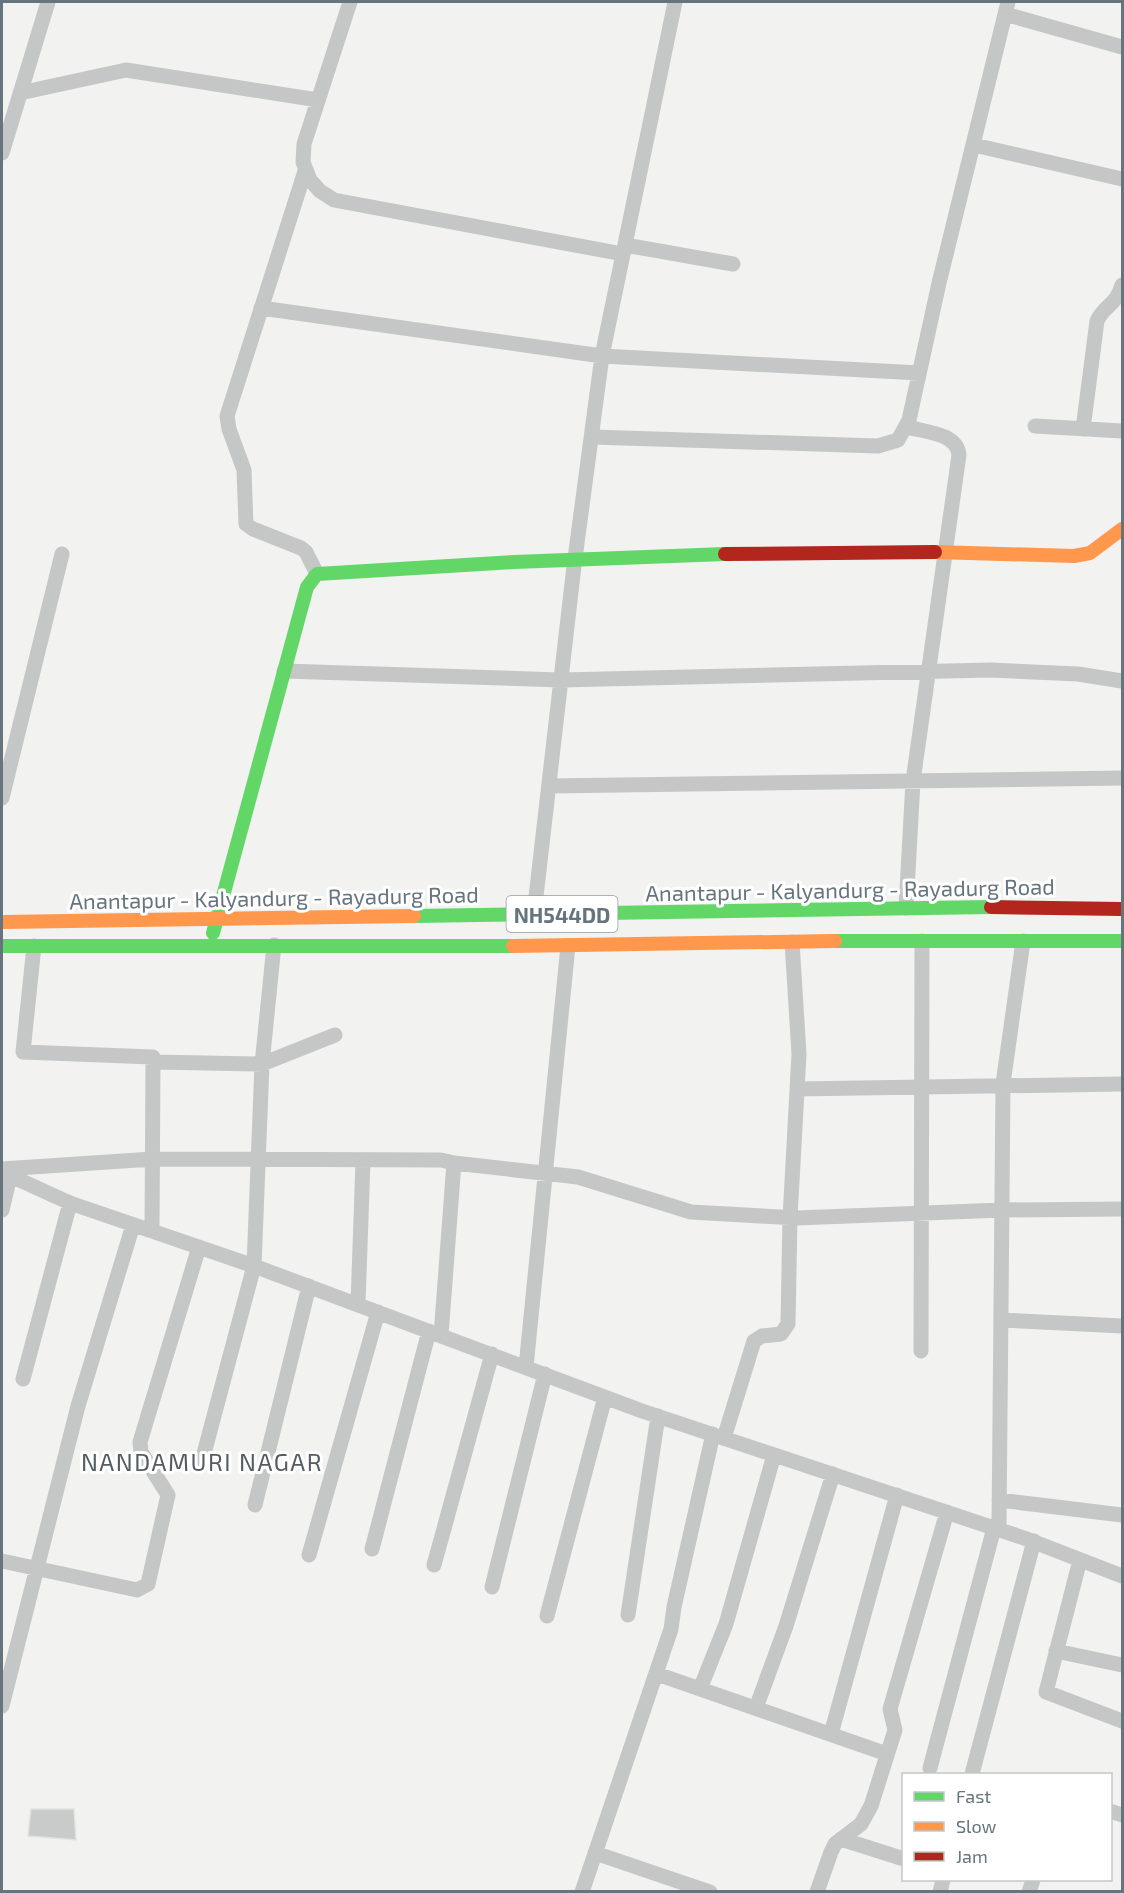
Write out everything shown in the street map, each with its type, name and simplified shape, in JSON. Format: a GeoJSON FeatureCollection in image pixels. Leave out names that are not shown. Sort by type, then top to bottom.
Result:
{"type":"FeatureCollection","features":[{"type":"Feature","properties":{"kind":"main road"},"geometry":{"type":"LineString","coordinates":[[210,945],[307,587],[317,574],[575,557],[946,550],[1083,555],[1098,549],[1122,529]]}},
{"type":"Feature","properties":{"kind":"main road","name":"Anantapur - Kalyandurg - Rayadurg Road"},"geometry":{"type":"LineString","coordinates":[[2,922],[906,908],[1122,909]]}},
{"type":"Feature","properties":{"kind":"main road","name":"Anantapur - Kalyandurg - Rayadurg Road"},"geometry":{"type":"LineString","coordinates":[[2,946],[568,946],[922,940],[1122,941]]}},
{"type":"Feature","properties":{"kind":"street"},"geometry":{"type":"LineString","coordinates":[[2,153],[48,2]]}},
{"type":"Feature","properties":{"kind":"street"},"geometry":{"type":"LineString","coordinates":[[317,574],[306,552],[301,548],[246,524],[243,516],[244,470],[229,429],[227,416],[306,171],[304,144],[350,2]]}},
{"type":"Feature","properties":{"kind":"street"},"geometry":{"type":"LineString","coordinates":[[534,914],[575,557],[602,357],[675,2]]}},
{"type":"Feature","properties":{"kind":"street"},"geometry":{"type":"LineString","coordinates":[[592,437],[878,446],[898,440],[907,427],[1007,8],[1122,46]]}},
{"type":"Feature","properties":{"kind":"street"},"geometry":{"type":"LineString","coordinates":[[20,93],[126,70],[318,100]]}},
{"type":"Feature","properties":{"kind":"street"},"geometry":{"type":"LineString","coordinates":[[974,145],[1122,179]]}},
{"type":"Feature","properties":{"kind":"street"},"geometry":{"type":"LineString","coordinates":[[306,171],[320,191],[334,200],[624,249],[733,264]]}},
{"type":"Feature","properties":{"kind":"street"},"geometry":{"type":"LineString","coordinates":[[1083,429],[1097,321],[1101,313],[1117,300],[1122,285]]}},
{"type":"Feature","properties":{"kind":"street"},"geometry":{"type":"LineString","coordinates":[[261,308],[602,357],[919,373]]}},
{"type":"Feature","properties":{"kind":"street"},"geometry":{"type":"LineString","coordinates":[[1035,426],[1122,430]]}},
{"type":"Feature","properties":{"kind":"street"},"geometry":{"type":"LineString","coordinates":[[906,908],[913,781],[930,670],[958,448],[951,440],[907,427]]}},
{"type":"Feature","properties":{"kind":"street"},"geometry":{"type":"LineString","coordinates":[[2,798],[62,555]]}},
{"type":"Feature","properties":{"kind":"street"},"geometry":{"type":"LineString","coordinates":[[284,671],[561,680],[991,669],[1078,674],[1122,681]]}},
{"type":"Feature","properties":{"kind":"street"},"geometry":{"type":"LineString","coordinates":[[549,786],[1122,778]]}},
{"type":"Feature","properties":{"kind":"street"},"geometry":{"type":"LineString","coordinates":[[921,1351],[922,940]]}},
{"type":"Feature","properties":{"kind":"street"},"geometry":{"type":"LineString","coordinates":[[930,1768],[997,1528],[1003,1084],[1023,941]]}},
{"type":"Feature","properties":{"kind":"street"},"geometry":{"type":"LineString","coordinates":[[582,1892],[671,1629],[674,1607],[718,1436],[754,1341],[762,1336],[781,1334],[788,1324],[790,1218],[799,1054],[792,942]]}},
{"type":"Feature","properties":{"kind":"street"},"geometry":{"type":"LineString","coordinates":[[202,1461],[254,1266],[262,1064],[274,945]]}},
{"type":"Feature","properties":{"kind":"street"},"geometry":{"type":"LineString","coordinates":[[34,946],[23,1052],[153,1057],[152,1231]]}},
{"type":"Feature","properties":{"kind":"street"},"geometry":{"type":"LineString","coordinates":[[526,1367],[543,1173],[568,946]]}},
{"type":"Feature","properties":{"kind":"street"},"geometry":{"type":"LineString","coordinates":[[153,1062],[262,1064],[335,1035]]}},
{"type":"Feature","properties":{"kind":"street"},"geometry":{"type":"LineString","coordinates":[[797,1089],[1003,1084],[1122,1084]]}},
{"type":"Feature","properties":{"kind":"street"},"geometry":{"type":"LineString","coordinates":[[4,1172],[153,1159],[441,1160],[578,1177],[691,1212],[790,1218],[1002,1210],[1122,1209]]}},
{"type":"Feature","properties":{"kind":"street"},"geometry":{"type":"LineString","coordinates":[[358,1304],[363,1161]]}},
{"type":"Feature","properties":{"kind":"street"},"geometry":{"type":"LineString","coordinates":[[372,1550],[435,1333],[454,1163]]}},
{"type":"Feature","properties":{"kind":"street"},"geometry":{"type":"LineString","coordinates":[[4,1172],[70,1203],[254,1266],[605,1397],[997,1528],[1122,1576]]}},
{"type":"Feature","properties":{"kind":"street"},"geometry":{"type":"LineString","coordinates":[[2,1210],[4,1172]]}},
{"type":"Feature","properties":{"kind":"street"},"geometry":{"type":"LineString","coordinates":[[23,1379],[70,1203]]}},
{"type":"Feature","properties":{"kind":"street"},"geometry":{"type":"LineString","coordinates":[[2,1706],[78,1406],[133,1225]]}},
{"type":"Feature","properties":{"kind":"street"},"geometry":{"type":"LineString","coordinates":[[2,1561],[136,1590],[146,1588],[168,1495],[141,1452],[140,1442],[199,1247]]}},
{"type":"Feature","properties":{"kind":"street"},"geometry":{"type":"LineString","coordinates":[[255,1505],[309,1286]]}},
{"type":"Feature","properties":{"kind":"street"},"geometry":{"type":"LineString","coordinates":[[309,1555],[378,1312]]}},
{"type":"Feature","properties":{"kind":"street"},"geometry":{"type":"LineString","coordinates":[[1001,1320],[1122,1326]]}},
{"type":"Feature","properties":{"kind":"street"},"geometry":{"type":"LineString","coordinates":[[434,1565],[492,1354]]}},
{"type":"Feature","properties":{"kind":"street"},"geometry":{"type":"LineString","coordinates":[[492,1587],[545,1374]]}},
{"type":"Feature","properties":{"kind":"street"},"geometry":{"type":"LineString","coordinates":[[547,1616],[605,1397]]}},
{"type":"Feature","properties":{"kind":"street"},"geometry":{"type":"LineString","coordinates":[[628,1615],[658,1416]]}},
{"type":"Feature","properties":{"kind":"street"},"geometry":{"type":"LineString","coordinates":[[700,1689],[726,1624],[774,1455]]}},
{"type":"Feature","properties":{"kind":"street"},"geometry":{"type":"LineString","coordinates":[[756,1708],[786,1626],[833,1474]]}},
{"type":"Feature","properties":{"kind":"street"},"geometry":{"type":"LineString","coordinates":[[831,1734],[897,1495]]}},
{"type":"Feature","properties":{"kind":"street"},"geometry":{"type":"LineString","coordinates":[[999,1500],[1122,1515]]}},
{"type":"Feature","properties":{"kind":"street"},"geometry":{"type":"LineString","coordinates":[[817,1892],[831,1852],[841,1839],[861,1824],[866,1816],[895,1730],[890,1709],[947,1512]]}},
{"type":"Feature","properties":{"kind":"street"},"geometry":{"type":"LineString","coordinates":[[973,1773],[1034,1541]]}},
{"type":"Feature","properties":{"kind":"street"},"geometry":{"type":"LineString","coordinates":[[1080,1560],[1046,1692],[1122,1721]]}},
{"type":"Feature","properties":{"kind":"street"},"geometry":{"type":"LineString","coordinates":[[1056,1651],[1122,1665]]}},
{"type":"Feature","properties":{"kind":"street"},"geometry":{"type":"LineString","coordinates":[[657,1674],[887,1754]]}},
{"type":"Feature","properties":{"kind":"street"},"geometry":{"type":"LineString","coordinates":[[841,1839],[902,1859]]}},
{"type":"Feature","properties":{"kind":"street"},"geometry":{"type":"LineString","coordinates":[[595,1853],[710,1892]]}},
{"type":"Feature","properties":{"kind":"building"},"geometry":{"type":"Polygon","coordinates":[[[31,1809],[74,1809],[76,1840],[28,1836],[31,1809]]]}},
{"type":"Feature","properties":{"kind":"traffic: fast"},"geometry":{"type":"LineString","coordinates":[[213,933],[307,587],[317,574],[514,562],[725,554]]}},
{"type":"Feature","properties":{"kind":"traffic: fast"},"geometry":{"type":"LineString","coordinates":[[414,916],[991,907]]}},
{"type":"Feature","properties":{"kind":"traffic: fast"},"geometry":{"type":"LineString","coordinates":[[835,941],[1122,941]]}},
{"type":"Feature","properties":{"kind":"traffic: fast"},"geometry":{"type":"LineString","coordinates":[[2,946],[513,946]]}},
{"type":"Feature","properties":{"kind":"traffic: slow"},"geometry":{"type":"LineString","coordinates":[[935,552],[1074,556],[1090,553],[1122,529]]}},
{"type":"Feature","properties":{"kind":"traffic: slow"},"geometry":{"type":"LineString","coordinates":[[2,922],[414,916]]}},
{"type":"Feature","properties":{"kind":"traffic: slow"},"geometry":{"type":"LineString","coordinates":[[513,946],[835,941]]}},
{"type":"Feature","properties":{"kind":"traffic: jam"},"geometry":{"type":"LineString","coordinates":[[725,554],[935,552]]}},
{"type":"Feature","properties":{"kind":"traffic: jam"},"geometry":{"type":"LineString","coordinates":[[991,907],[1122,909]]}},
{"type":"Feature","properties":{"kind":"district","name":"NANDAMURI NAGAR"},"geometry":{"type":"Point","coordinates":[202,1461]}}]}
